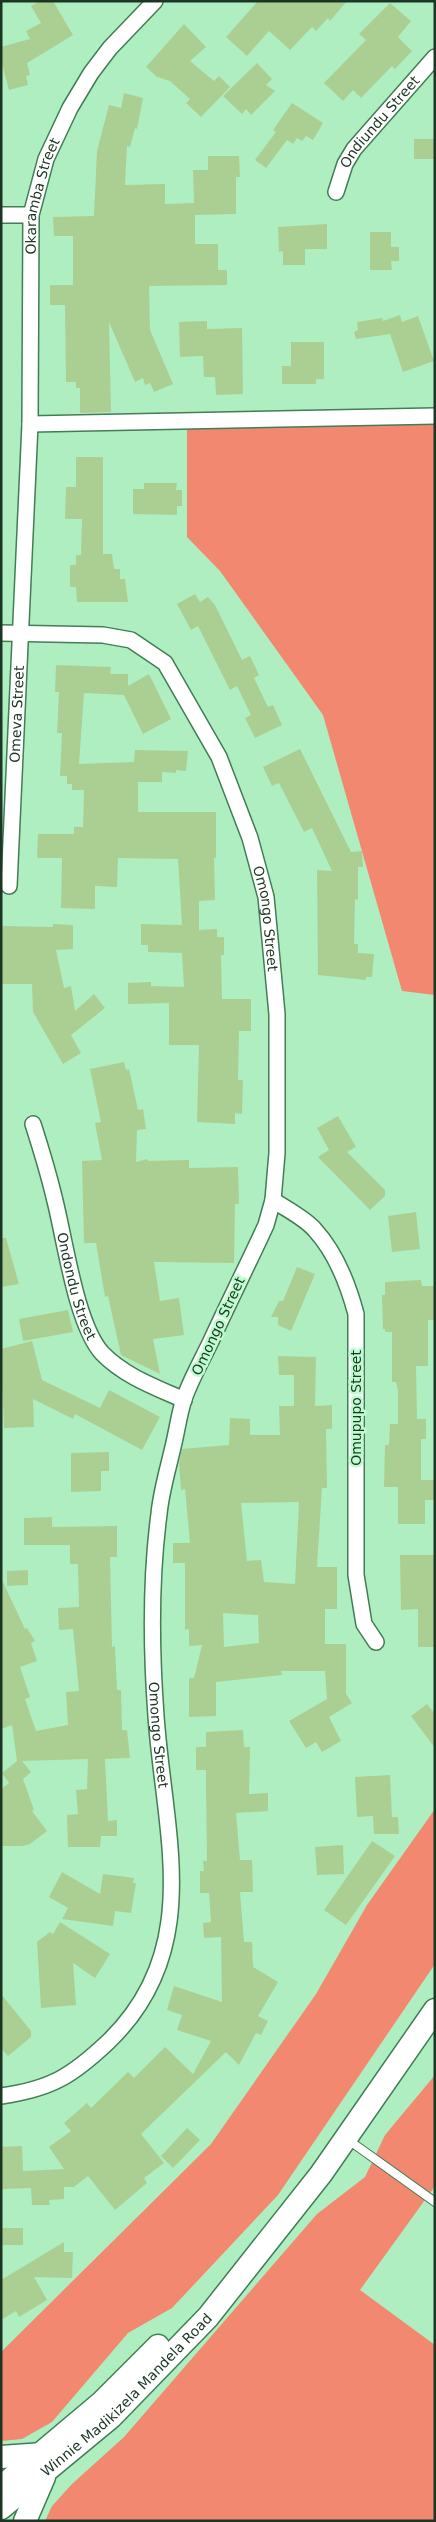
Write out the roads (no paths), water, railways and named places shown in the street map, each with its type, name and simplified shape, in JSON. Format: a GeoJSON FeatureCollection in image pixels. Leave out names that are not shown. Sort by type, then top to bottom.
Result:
{"type":"FeatureCollection","features":[{"type":"Feature","properties":{"kind":"main road","name":"Winnie Madikizela Mandela Road"},"geometry":{"type":"LineString","coordinates":[[1,2508],[101,2403],[197,2308],[240,2274],[287,2218],[435,2010]]}},
{"type":"Feature","properties":{"kind":"main road"},"geometry":{"type":"LineString","coordinates":[[1,2457],[45,2463],[25,2521]]}},
{"type":"Feature","properties":{"kind":"main road","name":"Winnie Madikizela Mandela Road"},"geometry":{"type":"LineString","coordinates":[[1,2487],[45,2463]]}},
{"type":"Feature","properties":{"kind":"street","name":"Okaramba Street"},"geometry":{"type":"LineString","coordinates":[[20,633],[30,424],[32,215],[46,159],[70,108],[91,73],[110,48],[155,1]]}},
{"type":"Feature","properties":{"kind":"street","name":"Ondiundu Street"},"geometry":{"type":"LineString","coordinates":[[336,192],[345,164],[354,149],[435,57]]}},
{"type":"Feature","properties":{"kind":"street"},"geometry":{"type":"LineString","coordinates":[[1,215],[32,215]]}},
{"type":"Feature","properties":{"kind":"street"},"geometry":{"type":"LineString","coordinates":[[30,424],[435,416]]}},
{"type":"Feature","properties":{"kind":"street","name":"Omongo Street"},"geometry":{"type":"LineString","coordinates":[[1,633],[103,635],[131,640],[165,663],[219,757],[250,838],[266,897],[277,1014],[277,1153],[273,1200],[266,1225],[184,1400],[159,1510],[152,1586],[156,1717],[172,1888],[172,1910],[163,1952],[150,1986],[137,2010],[94,2055],[67,2077],[42,2088],[1,2096]]}},
{"type":"Feature","properties":{"kind":"street","name":"Omeva Street"},"geometry":{"type":"LineString","coordinates":[[9,886],[20,633]]}},
{"type":"Feature","properties":{"kind":"street","name":"Ondondu Street"},"geometry":{"type":"LineString","coordinates":[[33,1124],[55,1200],[68,1262],[90,1334],[101,1352],[124,1372],[184,1400]]}},
{"type":"Feature","properties":{"kind":"street","name":"Omupupo Street"},"geometry":{"type":"LineString","coordinates":[[273,1200],[314,1229],[338,1264],[348,1286],[356,1314],[356,1575],[364,1624],[376,1642]]}},
{"type":"Feature","properties":{"kind":"lane"},"geometry":{"type":"LineString","coordinates":[[345,2138],[435,2202]]}}]}
